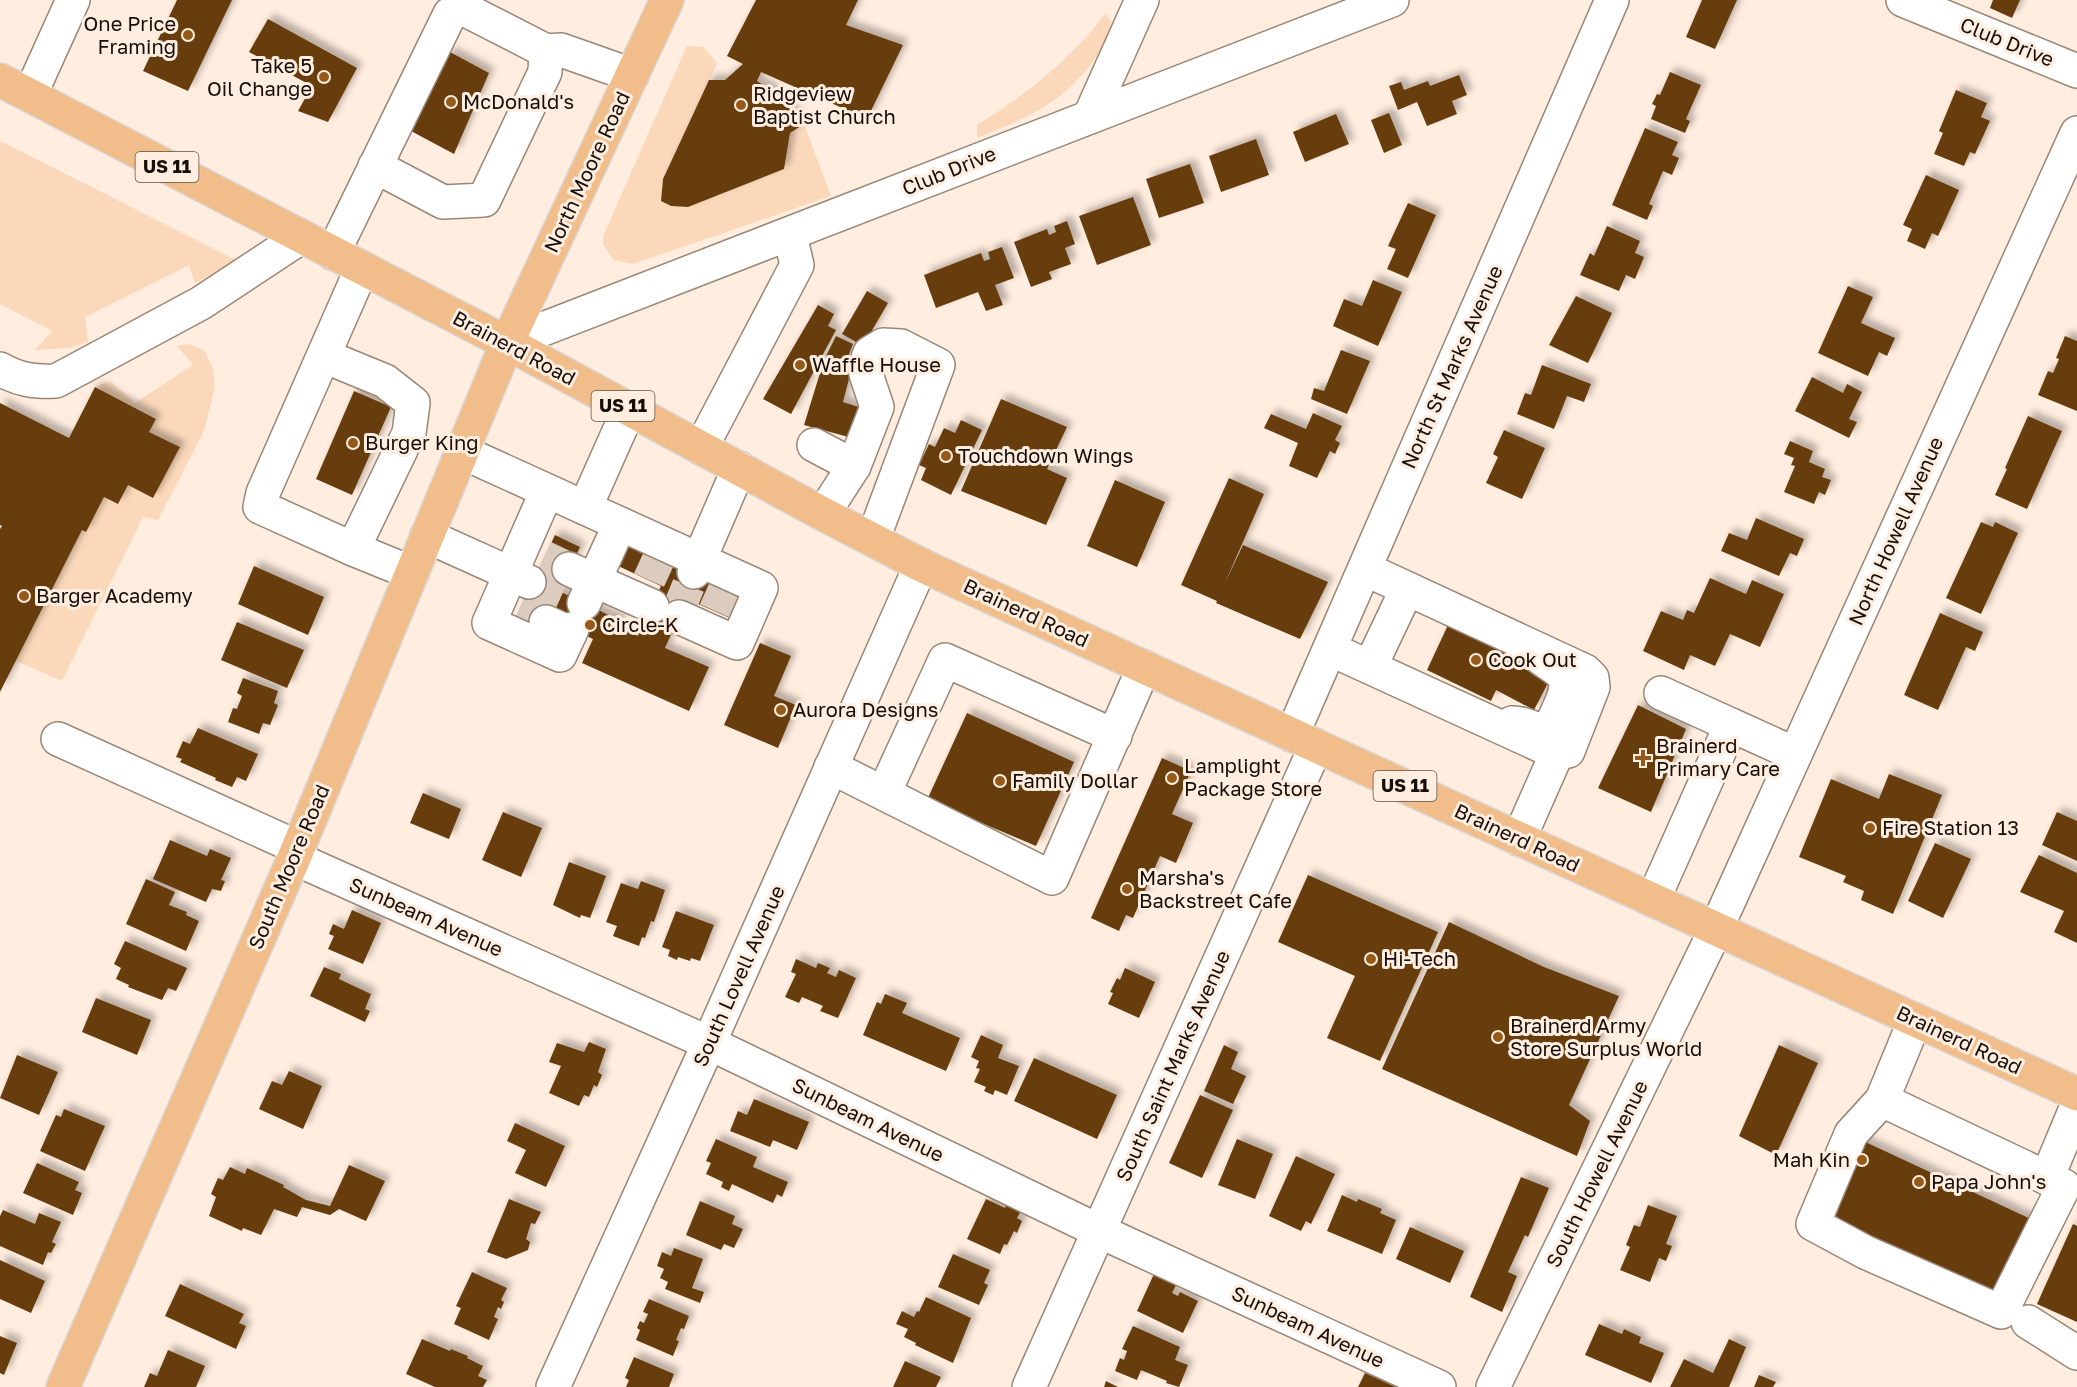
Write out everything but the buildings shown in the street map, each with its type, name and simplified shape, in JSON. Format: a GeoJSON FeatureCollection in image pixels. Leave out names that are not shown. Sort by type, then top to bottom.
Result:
{"type":"FeatureCollection","features":[{"type":"Feature","properties":{"kind":"main road","name":"North Moore Road"},"geometry":{"type":"LineString","coordinates":[[507,344],[667,0]]}},
{"type":"Feature","properties":{"kind":"main road","name":"Brainerd Road"},"geometry":{"type":"LineString","coordinates":[[0,80],[507,344],[921,565],[2077,1094]]}},
{"type":"Feature","properties":{"kind":"main road","name":"South Moore Road"},"geometry":{"type":"LineString","coordinates":[[63,1387],[297,853],[507,344]]}},
{"type":"Feature","properties":{"kind":"street"},"geometry":{"type":"LineString","coordinates":[[30,95],[73,0]]}},
{"type":"Feature","properties":{"kind":"street"},"geometry":{"type":"LineString","coordinates":[[1090,116],[1142,0]]}},
{"type":"Feature","properties":{"kind":"street","name":"Club Drive"},"geometry":{"type":"LineString","coordinates":[[507,344],[1392,0]]}},
{"type":"Feature","properties":{"kind":"street","name":"North St Marks Avenue"},"geometry":{"type":"LineString","coordinates":[[1304,740],[1330,649],[1612,0]]}},
{"type":"Feature","properties":{"kind":"street","name":"Club Drive"},"geometry":{"type":"LineString","coordinates":[[1903,0],[2077,71]]}},
{"type":"Feature","properties":{"kind":"street"},"geometry":{"type":"LineString","coordinates":[[412,573],[260,507],[263,493],[324,356],[347,261],[375,166],[450,14],[464,9],[546,51],[561,50],[632,75]]}},
{"type":"Feature","properties":{"kind":"street"},"geometry":{"type":"LineString","coordinates":[[375,166],[443,202],[484,200],[545,72],[546,51]]}},
{"type":"Feature","properties":{"kind":"street","name":"North Howell Avenue"},"geometry":{"type":"LineString","coordinates":[[1716,929],[2077,133]]}},
{"type":"Feature","properties":{"kind":"street"},"geometry":{"type":"LineString","coordinates":[[701,448],[797,265],[790,235]]}},
{"type":"Feature","properties":{"kind":"street"},"geometry":{"type":"LineString","coordinates":[[0,369],[32,382],[56,381],[201,303],[302,237]]}},
{"type":"Feature","properties":{"kind":"street"},"geometry":{"type":"LineString","coordinates":[[823,514],[854,466],[877,407],[866,374],[866,363],[870,353],[883,345],[901,346],[938,365],[873,539]]}},
{"type":"Feature","properties":{"kind":"street"},"geometry":{"type":"LineString","coordinates":[[324,356],[385,381],[413,403],[409,434],[353,549]]}},
{"type":"Feature","properties":{"kind":"street"},"geometry":{"type":"LineString","coordinates":[[585,508],[629,409]]}},
{"type":"Feature","properties":{"kind":"street"},"geometry":{"type":"LineString","coordinates":[[814,445],[854,466]]}},
{"type":"Feature","properties":{"kind":"street"},"geometry":{"type":"LineString","coordinates":[[462,452],[620,524],[682,591]]}},
{"type":"Feature","properties":{"kind":"street"},"geometry":{"type":"LineString","coordinates":[[682,591],[697,566],[739,468]]}},
{"type":"Feature","properties":{"kind":"street"},"geometry":{"type":"LineString","coordinates":[[547,491],[547,592]]}},
{"type":"Feature","properties":{"kind":"street"},"geometry":{"type":"LineString","coordinates":[[547,592],[620,524]]}},
{"type":"Feature","properties":{"kind":"street"},"geometry":{"type":"LineString","coordinates":[[427,536],[547,592],[682,591]]}},
{"type":"Feature","properties":{"kind":"street","name":"South Lovell Avenue"},"geometry":{"type":"LineString","coordinates":[[553,1387],[709,1043],[921,565]]}},
{"type":"Feature","properties":{"kind":"street"},"geometry":{"type":"LineString","coordinates":[[1330,649],[1557,753],[1568,751],[1593,687],[1592,678],[1585,671],[1365,569]]}},
{"type":"Feature","properties":{"kind":"street"},"geometry":{"type":"LineString","coordinates":[[1370,667],[1407,589]]}},
{"type":"Feature","properties":{"kind":"street"},"geometry":{"type":"LineString","coordinates":[[1498,725],[1517,722],[1546,731],[1551,726],[1566,690],[1563,675],[1525,644]]}},
{"type":"Feature","properties":{"kind":"street"},"geometry":{"type":"LineString","coordinates":[[884,793],[945,660],[1115,736]]}},
{"type":"Feature","properties":{"kind":"street"},"geometry":{"type":"LineString","coordinates":[[831,767],[1052,878],[1144,667]]}},
{"type":"Feature","properties":{"kind":"street"},"geometry":{"type":"LineString","coordinates":[[1661,693],[1795,754]]}},
{"type":"Feature","properties":{"kind":"street"},"geometry":{"type":"LineString","coordinates":[[1653,900],[1731,725]]}},
{"type":"Feature","properties":{"kind":"street","name":"Sunbeam Avenue"},"geometry":{"type":"LineString","coordinates":[[58,739],[297,853],[709,1043],[1099,1231],[1439,1387]]}},
{"type":"Feature","properties":{"kind":"street","name":"South Saint Marks Avenue"},"geometry":{"type":"LineString","coordinates":[[1029,1387],[1099,1231],[1304,740]]}},
{"type":"Feature","properties":{"kind":"street"},"geometry":{"type":"LineString","coordinates":[[1519,838],[1557,753]]}},
{"type":"Feature","properties":{"kind":"street","name":"South Howell Avenue"},"geometry":{"type":"LineString","coordinates":[[1493,1387],[1716,929]]}},
{"type":"Feature","properties":{"kind":"street"},"geometry":{"type":"LineString","coordinates":[[1915,1020],[1882,1100],[1851,1134],[1813,1224],[1865,1252],[2001,1312],[2063,1185],[2077,1106]]}},
{"type":"Feature","properties":{"kind":"street"},"geometry":{"type":"LineString","coordinates":[[1882,1100],[2063,1185]]}},
{"type":"Feature","properties":{"kind":"street"},"geometry":{"type":"LineString","coordinates":[[2028,1322],[2077,1353]]}},
{"type":"Feature","properties":{"kind":"shaded area"},"geometry":{"type":"Polygon","coordinates":[[[1106,13],[1112,26],[1112,34],[1073,84],[1060,96],[1030,115],[977,138],[977,125],[1047,75],[1078,46],[1106,13]]]}},
{"type":"Feature","properties":{"kind":"shaded area"},"geometry":{"type":"Polygon","coordinates":[[[687,46],[703,47],[717,63],[663,179],[661,201],[671,206],[688,207],[784,169],[790,133],[804,124],[831,196],[633,264],[613,260],[603,244],[604,234],[687,46]]]}},
{"type":"Feature","properties":{"kind":"shaded area"},"geometry":{"type":"Polygon","coordinates":[[[0,141],[238,261],[195,283],[189,265],[85,317],[88,342],[69,348],[35,350],[52,331],[0,304],[0,141]]]}},
{"type":"Feature","properties":{"kind":"shaded area"},"geometry":{"type":"Polygon","coordinates":[[[189,344],[205,351],[213,370],[215,387],[204,431],[158,520],[143,517],[62,681],[16,661],[82,530],[86,532],[104,497],[118,504],[128,485],[153,498],[179,447],[149,432],[156,418],[95,387],[110,381],[135,403],[193,365],[177,346],[189,344]]]}},
{"type":"Feature","properties":{"kind":"tunnel"},"geometry":{"type":"LineString","coordinates":[[649,580],[660,556]]}},
{"type":"Feature","properties":{"kind":"tunnel"},"geometry":{"type":"LineString","coordinates":[[544,557],[569,569]]}},
{"type":"Feature","properties":{"kind":"tunnel"},"geometry":{"type":"LineString","coordinates":[[676,616],[694,572]]}},
{"type":"Feature","properties":{"kind":"tunnel"},"geometry":{"type":"LineString","coordinates":[[531,583],[583,606]]}},
{"type":"Feature","properties":{"kind":"tunnel"},"geometry":{"type":"LineString","coordinates":[[715,611],[726,586]]}},
{"type":"Feature","properties":{"kind":"tunnel"},"geometry":{"type":"LineString","coordinates":[[519,610],[546,622]]}},
{"type":"Feature","properties":{"kind":"place","name":"One Price Framing"},"geometry":{"type":"Point","coordinates":[188,35]}},
{"type":"Feature","properties":{"kind":"place","name":"Take 5 Oil Change"},"geometry":{"type":"Point","coordinates":[324,77]}},
{"type":"Feature","properties":{"kind":"place","name":"McDonald's"},"geometry":{"type":"Point","coordinates":[451,102]}},
{"type":"Feature","properties":{"kind":"place","name":"Ridgeview Baptist Church"},"geometry":{"type":"Point","coordinates":[741,105]}},
{"type":"Feature","properties":{"kind":"place","name":"Waffle House"},"geometry":{"type":"Point","coordinates":[800,365]}},
{"type":"Feature","properties":{"kind":"place","name":"Burger King"},"geometry":{"type":"Point","coordinates":[353,443]}},
{"type":"Feature","properties":{"kind":"place","name":"Touchdown Wings"},"geometry":{"type":"Point","coordinates":[946,456]}},
{"type":"Feature","properties":{"kind":"place","name":"Barger Academy"},"geometry":{"type":"Point","coordinates":[24,596]}},
{"type":"Feature","properties":{"kind":"place","name":"Circle-K"},"geometry":{"type":"Point","coordinates":[590,625]}},
{"type":"Feature","properties":{"kind":"place","name":"Cook Out"},"geometry":{"type":"Point","coordinates":[1476,660]}},
{"type":"Feature","properties":{"kind":"place","name":"Aurora Designs"},"geometry":{"type":"Point","coordinates":[781,710]}},
{"type":"Feature","properties":{"kind":"place","name":"Brainerd Primary Care"},"geometry":{"type":"Point","coordinates":[1643,758]}},
{"type":"Feature","properties":{"kind":"place","name":"Lamplight Package Store"},"geometry":{"type":"Point","coordinates":[1172,778]}},
{"type":"Feature","properties":{"kind":"place","name":"Family Dollar"},"geometry":{"type":"Point","coordinates":[1000,781]}},
{"type":"Feature","properties":{"kind":"place","name":"Fire Station 13"},"geometry":{"type":"Point","coordinates":[1870,828]}},
{"type":"Feature","properties":{"kind":"place","name":"Marsha's Backstreet Cafe"},"geometry":{"type":"Point","coordinates":[1127,889]}},
{"type":"Feature","properties":{"kind":"place","name":"Hi-Tech"},"geometry":{"type":"Point","coordinates":[1371,959]}},
{"type":"Feature","properties":{"kind":"place","name":"Brainerd Army Store Surplus World"},"geometry":{"type":"Point","coordinates":[1498,1037]}},
{"type":"Feature","properties":{"kind":"place","name":"Mah Kin"},"geometry":{"type":"Point","coordinates":[1862,1160]}},
{"type":"Feature","properties":{"kind":"place","name":"Papa John's"},"geometry":{"type":"Point","coordinates":[1919,1182]}}]}
